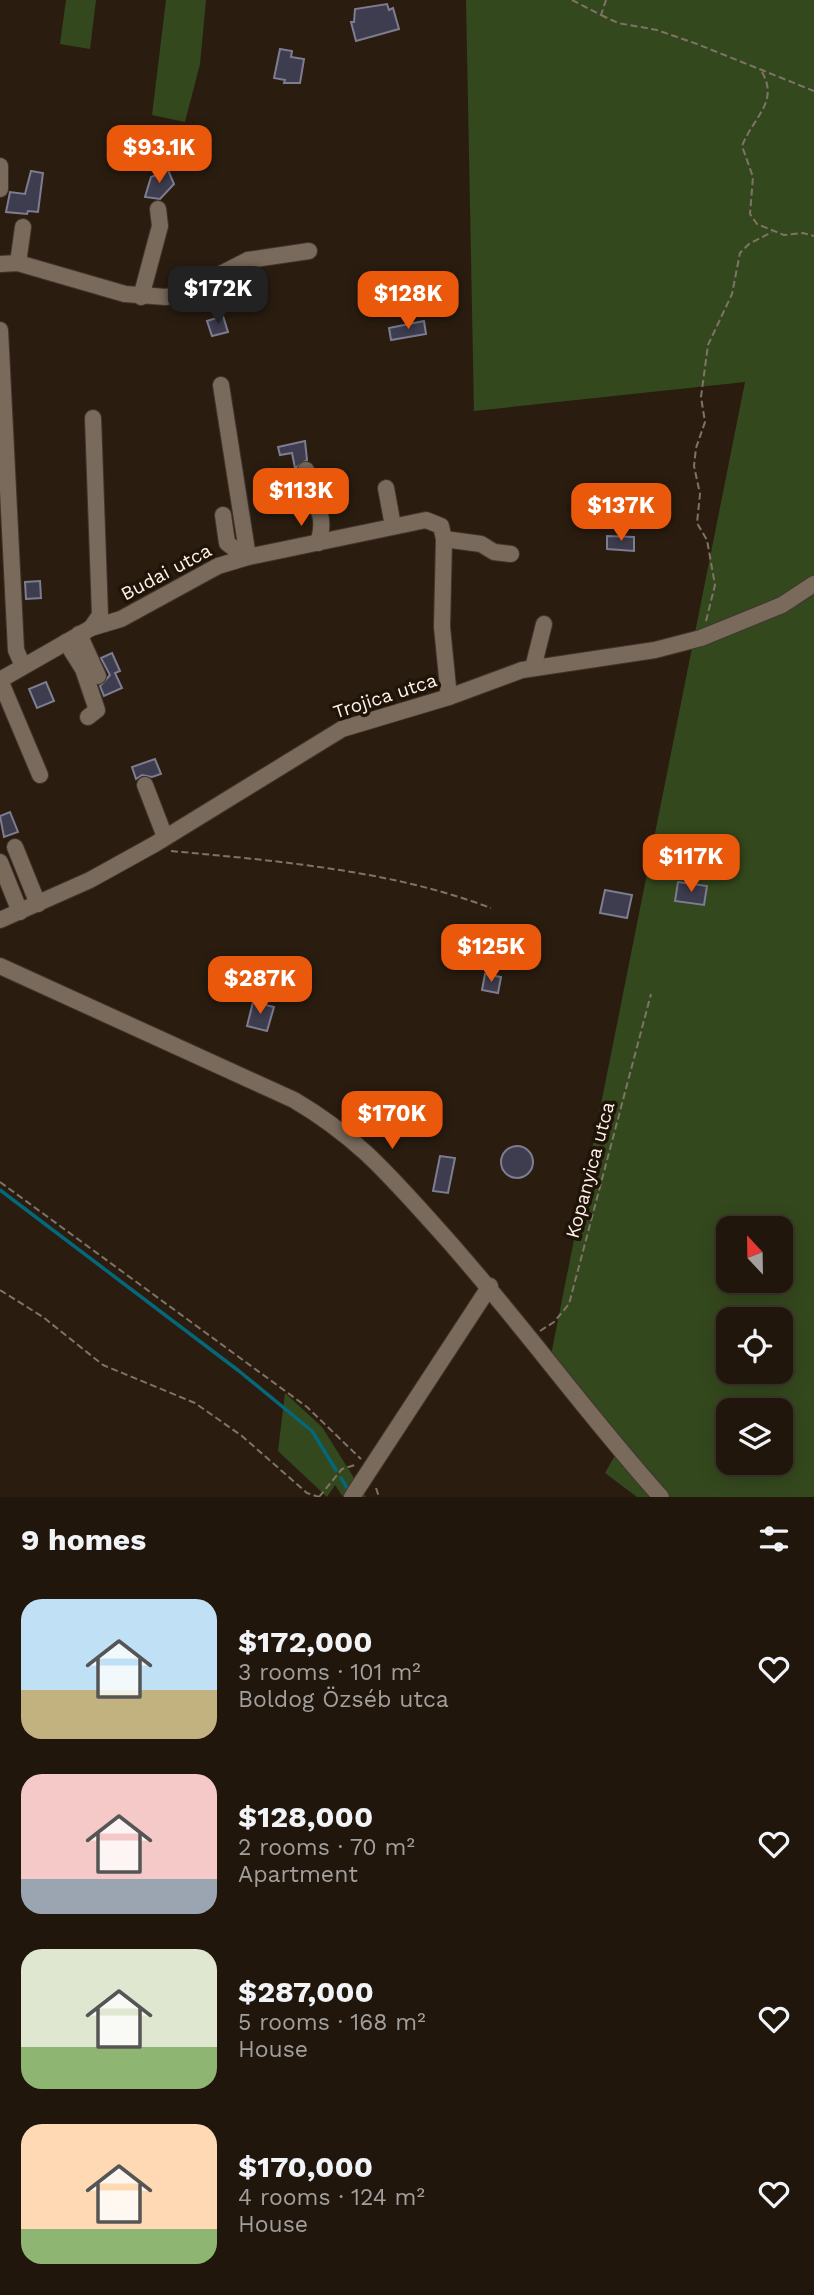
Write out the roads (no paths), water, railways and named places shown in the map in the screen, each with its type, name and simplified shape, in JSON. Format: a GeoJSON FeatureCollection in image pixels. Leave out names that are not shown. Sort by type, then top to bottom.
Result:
{"type":"FeatureCollection","features":[{"type":"Feature","properties":{"kind":"street"},"geometry":{"type":"LineString","coordinates":[[0,166],[0,189]]}},
{"type":"Feature","properties":{"kind":"street"},"geometry":{"type":"LineString","coordinates":[[141,297],[160,226],[158,209]]}},
{"type":"Feature","properties":{"kind":"street"},"geometry":{"type":"LineString","coordinates":[[18,263],[23,227]]}},
{"type":"Feature","properties":{"kind":"street"},"geometry":{"type":"LineString","coordinates":[[0,264],[18,263],[141,297],[166,297],[183,293],[247,260],[309,251]]}},
{"type":"Feature","properties":{"kind":"street"},"geometry":{"type":"LineString","coordinates":[[0,330],[16,650],[23,666]]}},
{"type":"Feature","properties":{"kind":"street"},"geometry":{"type":"LineString","coordinates":[[222,385],[248,554],[235,550],[227,543],[223,515]]}},
{"type":"Feature","properties":{"kind":"street"},"geometry":{"type":"LineString","coordinates":[[79,634],[100,615],[93,418]]}},
{"type":"Feature","properties":{"kind":"street"},"geometry":{"type":"LineString","coordinates":[[306,470],[305,484],[322,516],[318,543]]}},
{"type":"Feature","properties":{"kind":"street"},"geometry":{"type":"LineString","coordinates":[[386,488],[393,526]]}},
{"type":"Feature","properties":{"kind":"street","name":"Budai utca"},"geometry":{"type":"LineString","coordinates":[[0,680],[79,634],[121,620],[218,566],[248,554],[318,543],[393,526],[435,522],[441,526],[444,539]]}},
{"type":"Feature","properties":{"kind":"street"},"geometry":{"type":"LineString","coordinates":[[449,696],[442,628],[444,539],[481,544],[494,552],[511,554]]}},
{"type":"Feature","properties":{"kind":"street","name":"Trojica utca"},"geometry":{"type":"LineString","coordinates":[[0,920],[90,880],[342,729],[533,668],[655,650],[701,638],[771,610],[813,585]]}},
{"type":"Feature","properties":{"kind":"street"},"geometry":{"type":"LineString","coordinates":[[533,668],[544,624]]}},
{"type":"Feature","properties":{"kind":"street"},"geometry":{"type":"LineString","coordinates":[[79,634],[98,676]]}},
{"type":"Feature","properties":{"kind":"street"},"geometry":{"type":"LineString","coordinates":[[79,634],[83,669],[97,710],[88,716]]}},
{"type":"Feature","properties":{"kind":"street"},"geometry":{"type":"LineString","coordinates":[[0,680],[40,775]]}},
{"type":"Feature","properties":{"kind":"street"},"geometry":{"type":"LineString","coordinates":[[145,785],[160,840]]}},
{"type":"Feature","properties":{"kind":"street"},"geometry":{"type":"LineString","coordinates":[[15,847],[38,904]]}},
{"type":"Feature","properties":{"kind":"street"},"geometry":{"type":"LineString","coordinates":[[1,862],[20,912]]}},
{"type":"Feature","properties":{"kind":"street"},"geometry":{"type":"LineString","coordinates":[[0,966],[294,1100],[326,1119],[362,1147],[490,1286],[600,1427],[662,1497]]}},
{"type":"Feature","properties":{"kind":"street"},"geometry":{"type":"LineString","coordinates":[[352,1497],[490,1286]]}},
{"type":"Feature","properties":{"kind":"waterway"},"geometry":{"type":"LineString","coordinates":[[0,1190],[239,1371],[312,1431],[336,1470]]}},
{"type":"Feature","properties":{"kind":"waterway"},"geometry":{"type":"LineString","coordinates":[[341,1478],[349,1491]]}}]}
